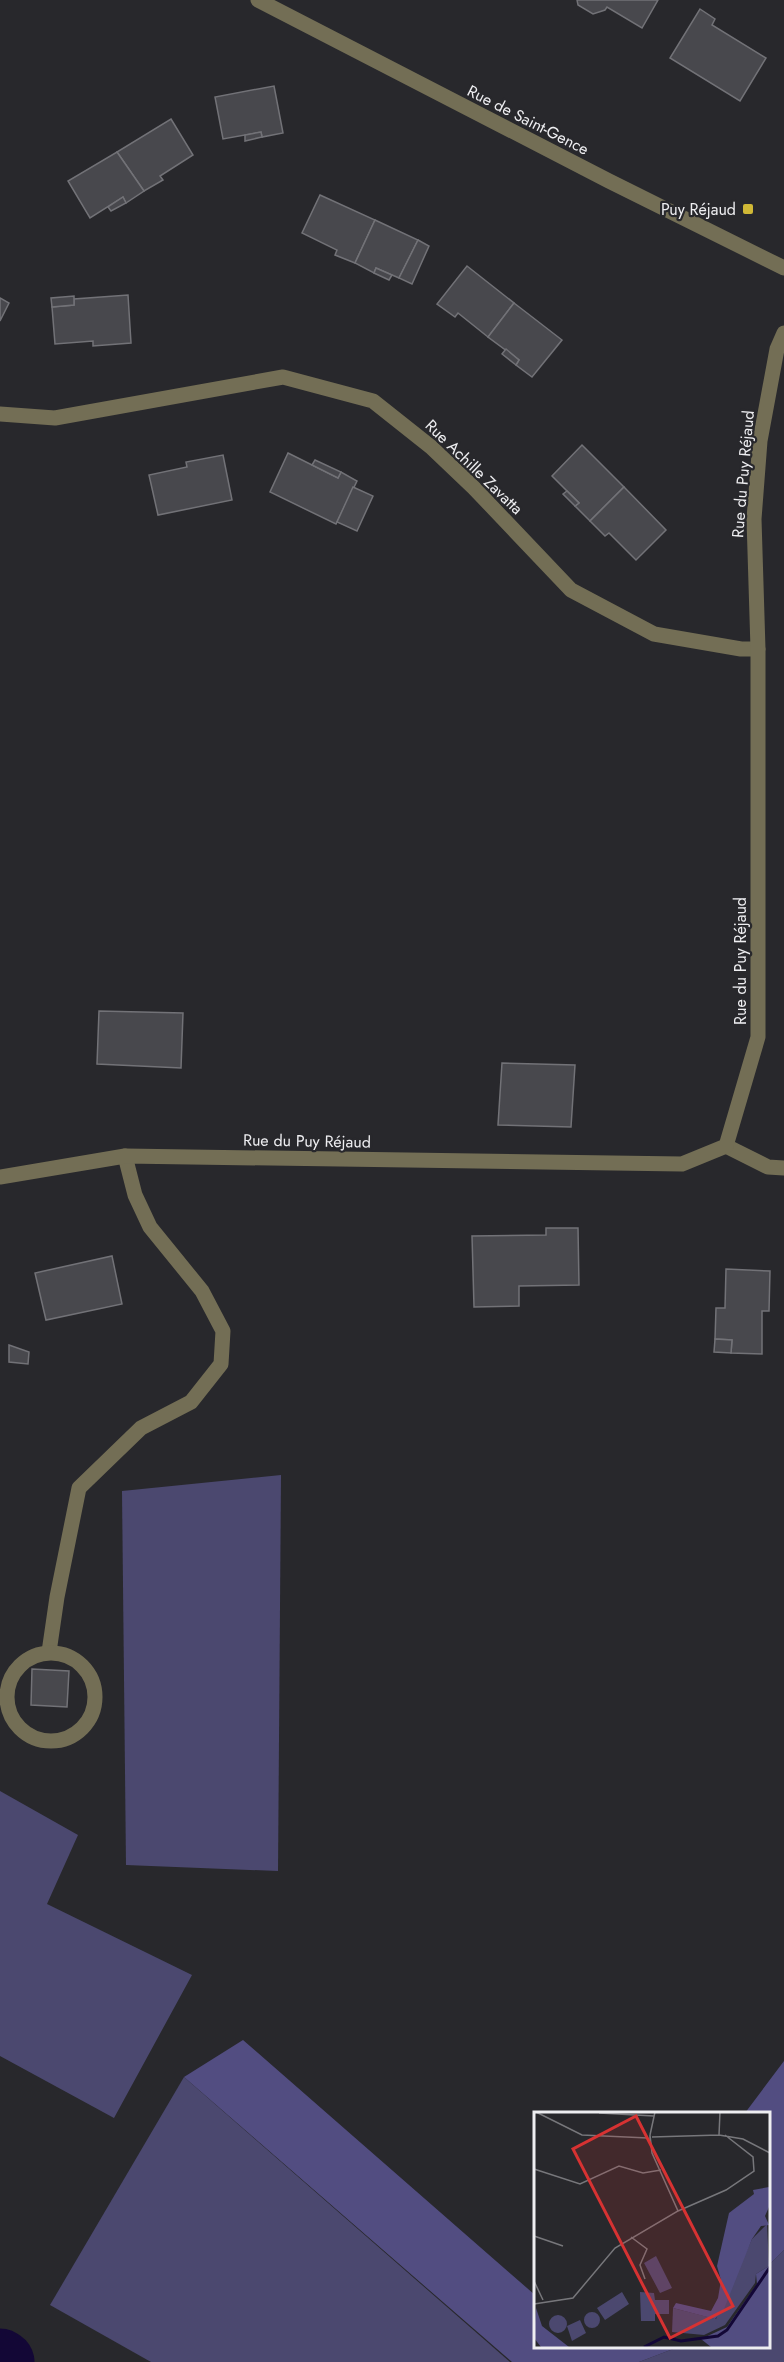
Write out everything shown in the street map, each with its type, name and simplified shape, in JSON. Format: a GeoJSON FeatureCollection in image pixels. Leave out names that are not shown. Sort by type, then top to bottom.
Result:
{"type":"FeatureCollection","features":[{"type":"Feature","properties":{"kind":"street","name":"Rue de Saint-Gence"},"geometry":{"type":"LineString","coordinates":[[258,0],[598,176],[784,268]]}},
{"type":"Feature","properties":{"kind":"street","name":"Rue du Puy Réjaud"},"geometry":{"type":"LineString","coordinates":[[0,1177],[125,1156],[682,1164],[726,1146],[758,1036],[758,649],[754,508],[760,441],[777,349],[784,333]]}},
{"type":"Feature","properties":{"kind":"street","name":"Rue Achille Zavatta"},"geometry":{"type":"LineString","coordinates":[[0,414],[55,418],[283,377],[373,401],[431,447],[465,479],[571,590],[654,634],[741,649],[758,649]]}},
{"type":"Feature","properties":{"kind":"street"},"geometry":{"type":"LineString","coordinates":[[726,1146],[768,1167],[784,1168]]}},
{"type":"Feature","properties":{"kind":"street"},"geometry":{"type":"LineString","coordinates":[[49,1652],[57,1597],[79,1488],[141,1428],[191,1402],[221,1364],[223,1331],[202,1291],[150,1227],[135,1195],[125,1156]]}},
{"type":"Feature","properties":{"kind":"street"},"geometry":{"type":"LineString","coordinates":[[49,1652],[64,1654],[77,1661],[87,1671],[93,1685],[95,1699],[92,1713],[85,1726],[73,1735],[60,1740],[45,1741],[19,1728],[10,1716],[6,1702],[8,1687],[18,1668],[35,1655],[49,1652]]}},
{"type":"Feature","properties":{"kind":"shaded area"},"geometry":{"type":"Polygon","coordinates":[[[281,1475],[278,1871],[126,1865],[122,1491],[281,1475]]]}},
{"type":"Feature","properties":{"kind":"shaded area"},"geometry":{"type":"Polygon","coordinates":[[[0,1791],[78,1835],[47,1904],[192,1975],[114,2118],[0,2056],[0,1791]]]}},
{"type":"Feature","properties":{"kind":"shaded area"},"geometry":{"type":"Polygon","coordinates":[[[243,2040],[534,2294],[534,2347],[678,2347],[639,2362],[512,2362],[184,2077],[243,2040]]]}},
{"type":"Feature","properties":{"kind":"shaded area"},"geometry":{"type":"Polygon","coordinates":[[[784,2061],[784,2250],[769,2265],[769,2112],[746,2112],[784,2061]]]}},
{"type":"Feature","properties":{"kind":"shaded area"},"geometry":{"type":"Polygon","coordinates":[[[184,2077],[510,2362],[151,2362],[50,2305],[184,2077]]]}},
{"type":"Feature","properties":{"kind":"shaded area"},"geometry":{"type":"Polygon","coordinates":[[[784,2250],[784,2362],[639,2362],[678,2347],[769,2347],[769,2265],[784,2250]]]}},
{"type":"Feature","properties":{"kind":"building"},"geometry":{"type":"Polygon","coordinates":[[[577,0],[658,0],[642,28],[607,7],[593,14],[578,5],[577,0]]]}},
{"type":"Feature","properties":{"kind":"building"},"geometry":{"type":"Polygon","coordinates":[[[700,9],[715,19],[712,25],[766,58],[740,101],[670,58],[700,9]]]}},
{"type":"Feature","properties":{"kind":"building"},"geometry":{"type":"Polygon","coordinates":[[[274,86],[283,133],[262,137],[261,132],[223,139],[215,97],[274,86]]]}},
{"type":"Feature","properties":{"kind":"building"},"geometry":{"type":"Polygon","coordinates":[[[171,119],[193,155],[160,176],[163,180],[144,191],[117,152],[171,119]]]}},
{"type":"Feature","properties":{"kind":"building"},"geometry":{"type":"Polygon","coordinates":[[[261,132],[262,137],[245,141],[245,135],[261,132]]]}},
{"type":"Feature","properties":{"kind":"building"},"geometry":{"type":"Polygon","coordinates":[[[117,152],[144,191],[126,203],[123,197],[90,218],[68,181],[117,152]]]}},
{"type":"Feature","properties":{"kind":"building"},"geometry":{"type":"Polygon","coordinates":[[[320,195],[375,220],[355,263],[335,255],[337,250],[302,233],[320,195]]]}},
{"type":"Feature","properties":{"kind":"building"},"geometry":{"type":"Polygon","coordinates":[[[123,197],[126,203],[111,211],[108,207],[123,197]]]}},
{"type":"Feature","properties":{"kind":"building"},"geometry":{"type":"Polygon","coordinates":[[[375,220],[418,240],[399,278],[376,268],[374,273],[355,263],[375,220]]]}},
{"type":"Feature","properties":{"kind":"building"},"geometry":{"type":"Polygon","coordinates":[[[418,240],[429,246],[412,284],[399,278],[418,240]]]}},
{"type":"Feature","properties":{"kind":"building"},"geometry":{"type":"Polygon","coordinates":[[[467,266],[514,303],[488,337],[458,313],[455,317],[437,304],[467,266]]]}},
{"type":"Feature","properties":{"kind":"building"},"geometry":{"type":"Polygon","coordinates":[[[376,268],[392,275],[389,280],[374,273],[376,268]]]}},
{"type":"Feature","properties":{"kind":"building"},"geometry":{"type":"Polygon","coordinates":[[[128,295],[131,343],[93,346],[93,341],[55,344],[52,307],[74,305],[74,299],[128,295]]]}},
{"type":"Feature","properties":{"kind":"building"},"geometry":{"type":"Polygon","coordinates":[[[74,296],[74,305],[52,307],[51,298],[74,296]]]}},
{"type":"Feature","properties":{"kind":"building"},"geometry":{"type":"Polygon","coordinates":[[[0,298],[9,303],[0,321],[0,298]]]}},
{"type":"Feature","properties":{"kind":"building"},"geometry":{"type":"Polygon","coordinates":[[[514,303],[562,340],[532,377],[516,365],[519,360],[488,337],[514,303]]]}},
{"type":"Feature","properties":{"kind":"building"},"geometry":{"type":"Polygon","coordinates":[[[506,349],[519,360],[516,365],[502,354],[506,349]]]}},
{"type":"Feature","properties":{"kind":"building"},"geometry":{"type":"Polygon","coordinates":[[[582,445],[624,487],[590,521],[575,506],[579,503],[552,476],[582,445]]]}},
{"type":"Feature","properties":{"kind":"building"},"geometry":{"type":"Polygon","coordinates":[[[288,453],[338,478],[341,472],[357,481],[336,524],[270,492],[288,453]]]}},
{"type":"Feature","properties":{"kind":"building"},"geometry":{"type":"Polygon","coordinates":[[[223,455],[232,500],[158,515],[149,475],[187,467],[186,462],[223,455]]]}},
{"type":"Feature","properties":{"kind":"building"},"geometry":{"type":"Polygon","coordinates":[[[315,460],[341,472],[338,478],[312,465],[315,460]]]}},
{"type":"Feature","properties":{"kind":"building"},"geometry":{"type":"Polygon","coordinates":[[[353,487],[373,496],[357,531],[337,522],[353,487]]]}},
{"type":"Feature","properties":{"kind":"building"},"geometry":{"type":"Polygon","coordinates":[[[624,487],[666,530],[636,560],[609,533],[605,536],[590,521],[624,487]]]}},
{"type":"Feature","properties":{"kind":"building"},"geometry":{"type":"Polygon","coordinates":[[[567,491],[579,503],[575,506],[563,494],[567,491]]]}},
{"type":"Feature","properties":{"kind":"building"},"geometry":{"type":"Polygon","coordinates":[[[99,1011],[183,1013],[181,1068],[97,1064],[99,1011]]]}},
{"type":"Feature","properties":{"kind":"building"},"geometry":{"type":"Polygon","coordinates":[[[502,1063],[575,1065],[571,1127],[498,1125],[502,1063]]]}},
{"type":"Feature","properties":{"kind":"building"},"geometry":{"type":"Polygon","coordinates":[[[546,1228],[578,1228],[579,1285],[519,1286],[519,1306],[474,1307],[472,1236],[546,1235],[546,1228]]]}},
{"type":"Feature","properties":{"kind":"building"},"geometry":{"type":"Polygon","coordinates":[[[112,1256],[122,1304],[46,1320],[35,1273],[112,1256]]]}},
{"type":"Feature","properties":{"kind":"building"},"geometry":{"type":"Polygon","coordinates":[[[726,1269],[770,1271],[769,1311],[762,1311],[762,1354],[731,1353],[732,1340],[715,1339],[716,1308],[725,1308],[726,1269]]]}},
{"type":"Feature","properties":{"kind":"building"},"geometry":{"type":"Polygon","coordinates":[[[715,1339],[732,1340],[731,1353],[714,1352],[715,1339]]]}},
{"type":"Feature","properties":{"kind":"building"},"geometry":{"type":"Polygon","coordinates":[[[9,1345],[29,1352],[28,1364],[9,1362],[9,1345]]]}},
{"type":"Feature","properties":{"kind":"building"},"geometry":{"type":"Polygon","coordinates":[[[32,1669],[69,1671],[67,1707],[31,1705],[32,1669]]]}},
{"type":"Feature","properties":{"kind":"place","name":"Puy Réjaud"},"geometry":{"type":"Point","coordinates":[748,209]}}]}
